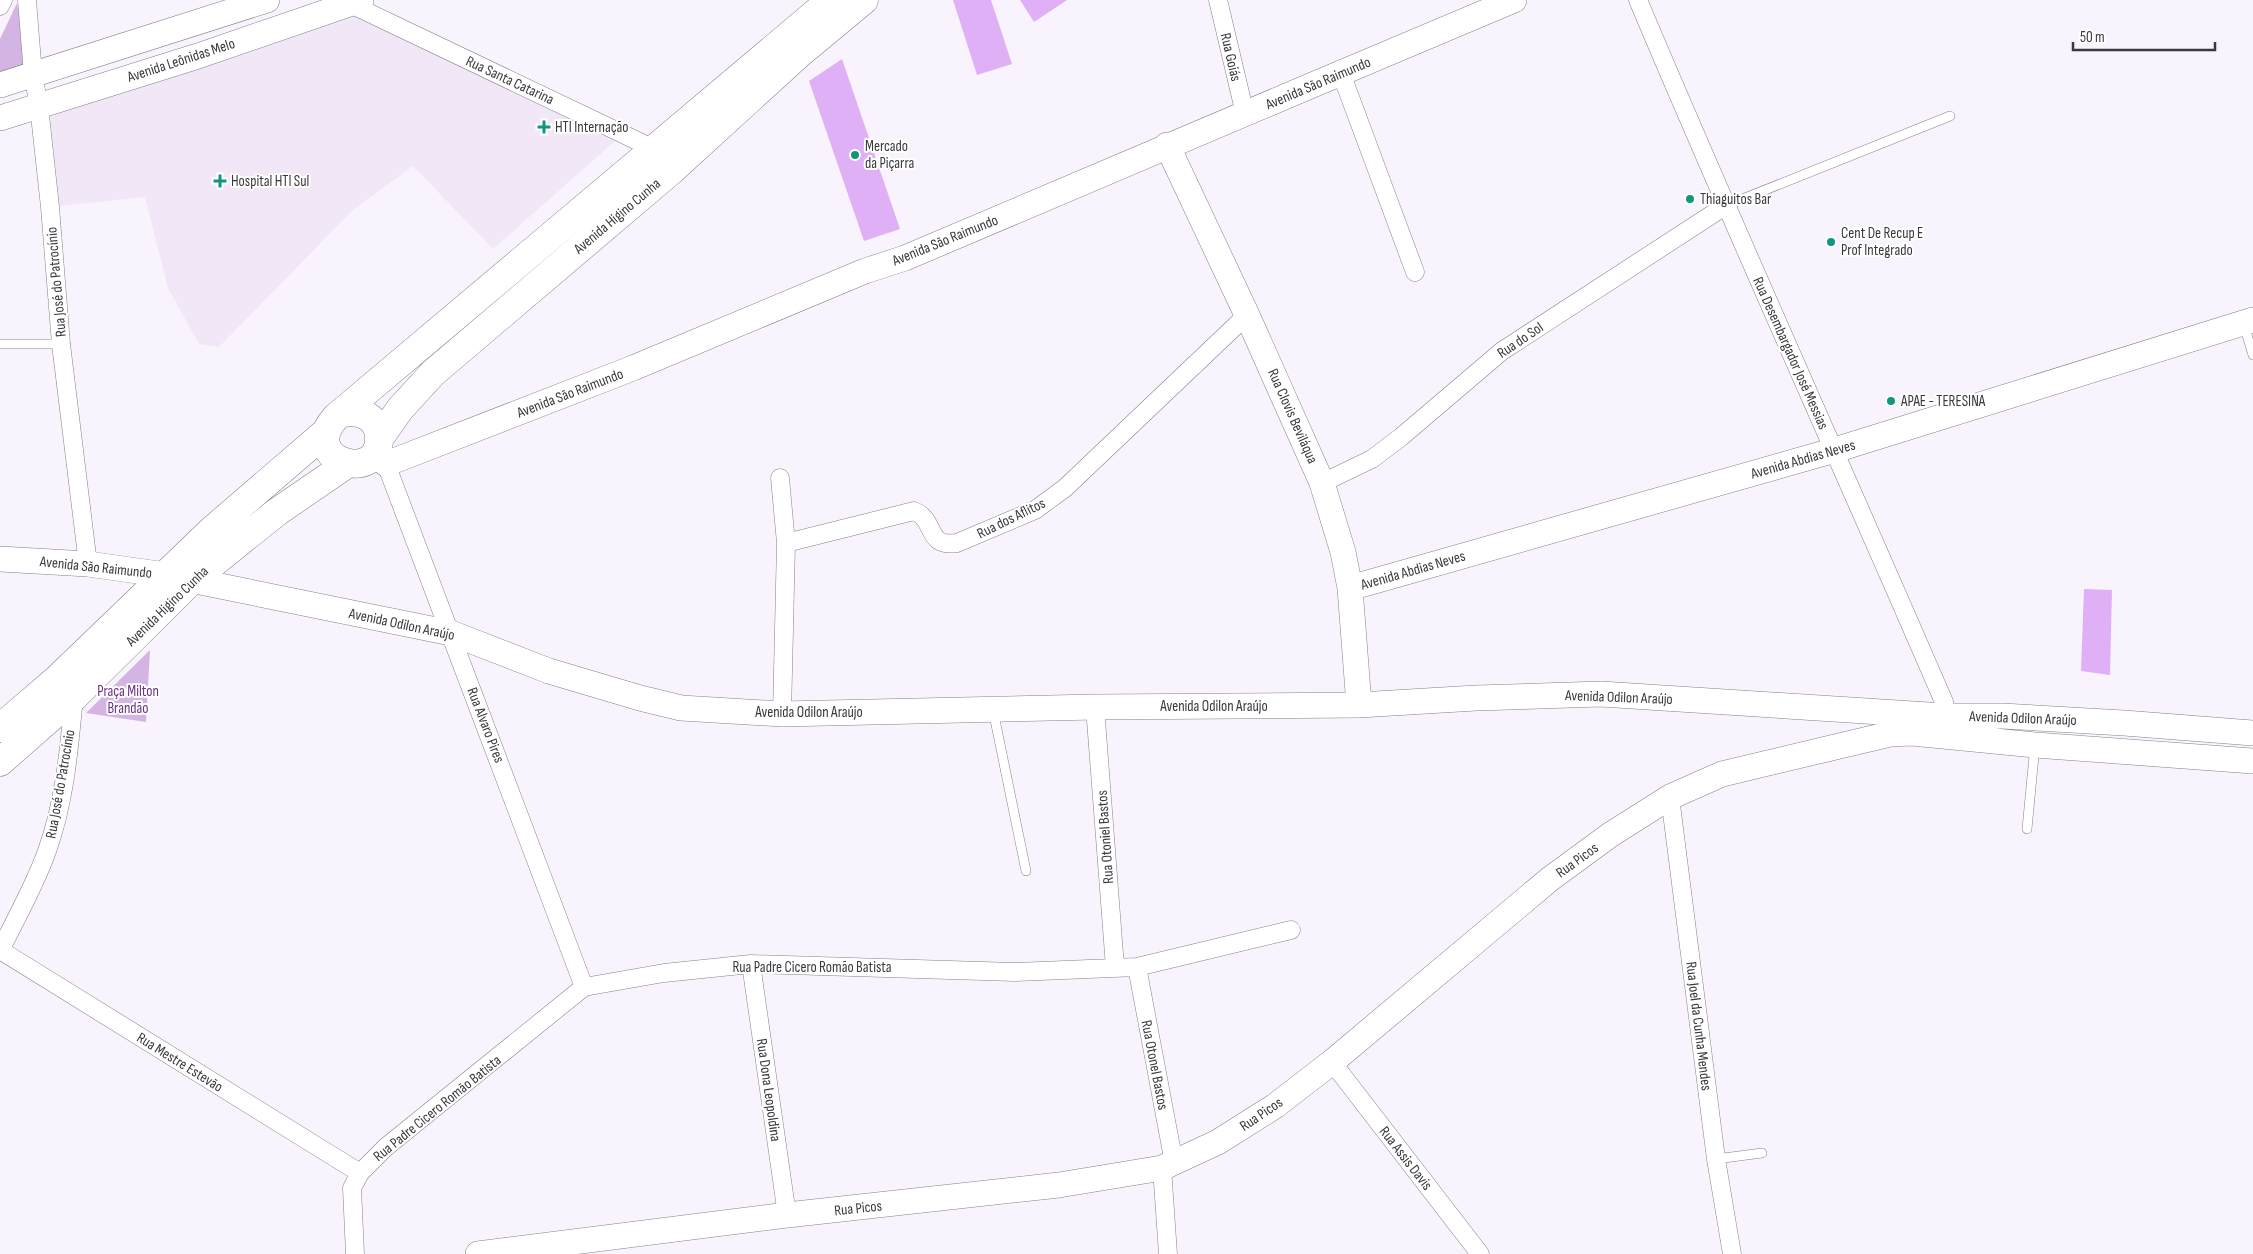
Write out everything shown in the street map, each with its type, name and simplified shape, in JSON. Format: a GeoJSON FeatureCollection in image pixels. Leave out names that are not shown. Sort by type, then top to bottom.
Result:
{"type":"FeatureCollection","features":[{"type":"Feature","properties":{"kind":"main road","name":"Avenida Leônidas Melo"},"geometry":{"type":"LineString","coordinates":[[0,85],[267,0]]}},
{"type":"Feature","properties":{"kind":"main road","name":"Avenida Higino Cunha"},"geometry":{"type":"LineString","coordinates":[[0,762],[74,697],[179,578],[212,530],[335,422],[831,0]]}},
{"type":"Feature","properties":{"kind":"main road","name":"Avenida Higino Cunha"},"geometry":{"type":"LineString","coordinates":[[380,452],[400,409],[432,373],[672,170],[793,59],[864,0]]}},
{"type":"Feature","properties":{"kind":"main road","name":"Avenida São Raimundo"},"geometry":{"type":"LineString","coordinates":[[380,452],[633,368],[865,271],[905,258],[1167,145],[1514,0]]}},
{"type":"Feature","properties":{"kind":"main road","name":"Avenida Leônidas Melo"},"geometry":{"type":"LineString","coordinates":[[0,118],[198,56],[350,1]]}},
{"type":"Feature","properties":{"kind":"main road","name":"Rua Clovis Beviláqua"},"geometry":{"type":"LineString","coordinates":[[1167,145],[1247,315],[1322,483],[1343,552],[1350,588],[1359,705]]}},
{"type":"Feature","properties":{"kind":"main road","name":"Avenida Abdias Neves"},"geometry":{"type":"LineString","coordinates":[[1350,588],[1835,450],[2248,321]]}},
{"type":"Feature","properties":{"kind":"main road"},"geometry":{"type":"LineString","coordinates":[[360,413],[369,416],[378,430],[380,452],[362,463],[347,464],[339,461],[328,448],[335,422],[360,413]]}},
{"type":"Feature","properties":{"kind":"main road","name":"Avenida Higino Cunha"},"geometry":{"type":"LineString","coordinates":[[0,728],[179,578],[347,464]]}},
{"type":"Feature","properties":{"kind":"main road","name":"Avenida São Raimundo"},"geometry":{"type":"LineString","coordinates":[[0,559],[88,564],[179,578]]}},
{"type":"Feature","properties":{"kind":"main road","name":"Avenida Odilon Araújo"},"geometry":{"type":"LineString","coordinates":[[179,578],[451,633],[549,670],[640,698],[681,708],[782,714],[1095,707],[1359,705],[1476,698],[1601,694],[1944,726],[2035,745],[2253,761]]}},
{"type":"Feature","properties":{"kind":"main road","name":"Avenida Odilon Araújo"},"geometry":{"type":"LineString","coordinates":[[1944,726],[2002,716],[2124,723],[2253,734]]}},
{"type":"Feature","properties":{"kind":"main road","name":"Rua Picos"},"geometry":{"type":"LineString","coordinates":[[478,1254],[787,1215],[1059,1185],[1168,1165],[1245,1125],[1275,1106],[1332,1062],[1550,879],[1610,835],[1670,797],[1722,774],[1890,734],[1944,726]]}},
{"type":"Feature","properties":{"kind":"street"},"geometry":{"type":"LineString","coordinates":[[0,6],[3,0]]}},
{"type":"Feature","properties":{"kind":"street","name":"Rua José do Patrocínio"},"geometry":{"type":"LineString","coordinates":[[27,0],[33,75],[39,106],[50,207],[61,344],[88,564]]}},
{"type":"Feature","properties":{"kind":"street","name":"Rua Goiás"},"geometry":{"type":"LineString","coordinates":[[1218,0],[1245,114]]}},
{"type":"Feature","properties":{"kind":"street","name":"Rua Desembargador José Messias"},"geometry":{"type":"LineString","coordinates":[[1638,0],[1725,206],[1835,450],[1944,702],[1944,726]]}},
{"type":"Feature","properties":{"kind":"street","name":"Rua Santa Catarina"},"geometry":{"type":"LineString","coordinates":[[350,1],[654,149],[672,170]]}},
{"type":"Feature","properties":{"kind":"street"},"geometry":{"type":"LineString","coordinates":[[1341,73],[1415,272]]}},
{"type":"Feature","properties":{"kind":"street","name":"Rua do Sol"},"geometry":{"type":"LineString","coordinates":[[1322,483],[1372,459],[1401,437],[1502,351],[1725,206]]}},
{"type":"Feature","properties":{"kind":"street","name":"Rua dos Aflitos"},"geometry":{"type":"LineString","coordinates":[[786,543],[914,511],[925,517],[935,538],[940,543],[948,545],[957,544],[1035,510],[1065,488],[1092,464],[1247,315]]}},
{"type":"Feature","properties":{"kind":"street","name":"Rua Alvaro Pires"},"geometry":{"type":"LineString","coordinates":[[380,452],[451,633],[584,987]]}},
{"type":"Feature","properties":{"kind":"street"},"geometry":{"type":"LineString","coordinates":[[780,478],[786,543],[782,714]]}},
{"type":"Feature","properties":{"kind":"street","name":"Rua José do Patrocínio"},"geometry":{"type":"LineString","coordinates":[[0,950],[44,859],[56,823],[68,759],[74,697]]}},
{"type":"Feature","properties":{"kind":"street","name":"Rua Otoniel Bastos"},"geometry":{"type":"LineString","coordinates":[[1095,707],[1115,967]]}},
{"type":"Feature","properties":{"kind":"street","name":"Rua Joel da Cunha Mendes"},"geometry":{"type":"LineString","coordinates":[[1670,797],[1716,1159],[1732,1254]]}},
{"type":"Feature","properties":{"kind":"street","name":"Rua Padre Cicero Romão Batista"},"geometry":{"type":"LineString","coordinates":[[355,1254],[352,1188],[360,1173],[386,1147],[584,987],[664,973],[751,964],[1015,972],[1137,967],[1291,930]]}},
{"type":"Feature","properties":{"kind":"street","name":"Rua Mestre Estevão"},"geometry":{"type":"LineString","coordinates":[[0,950],[360,1173]]}},
{"type":"Feature","properties":{"kind":"street","name":"Rua Dona Leopoldina"},"geometry":{"type":"LineString","coordinates":[[751,964],[787,1215]]}},
{"type":"Feature","properties":{"kind":"street","name":"Rua Otonel Bastos"},"geometry":{"type":"LineString","coordinates":[[1137,967],[1168,1165],[1168,1254]]}},
{"type":"Feature","properties":{"kind":"street","name":"Rua Assis Davis"},"geometry":{"type":"LineString","coordinates":[[1332,1062],[1480,1254]]}},
{"type":"Feature","properties":{"kind":"lane"},"geometry":{"type":"LineString","coordinates":[[1725,206],[1950,116]]}},
{"type":"Feature","properties":{"kind":"lane"},"geometry":{"type":"LineString","coordinates":[[2248,321],[2253,356]]}},
{"type":"Feature","properties":{"kind":"lane"},"geometry":{"type":"LineString","coordinates":[[0,344],[61,344]]}},
{"type":"Feature","properties":{"kind":"lane"},"geometry":{"type":"LineString","coordinates":[[993,710],[1026,871]]}},
{"type":"Feature","properties":{"kind":"lane"},"geometry":{"type":"LineString","coordinates":[[2027,829],[2035,745]]}},
{"type":"Feature","properties":{"kind":"lane"},"geometry":{"type":"LineString","coordinates":[[1716,1159],[1762,1153]]}},
{"type":"Feature","properties":{"kind":"shaded area","name":"Hospital HTI Sul"},"geometry":{"type":"Polygon","coordinates":[[[355,0],[623,134],[493,249],[413,166],[353,210],[219,347],[199,344],[168,288],[145,197],[50,207],[41,101],[355,0]]]}},
{"type":"Feature","properties":{"kind":"green space"},"geometry":{"type":"Polygon","coordinates":[[[17,3],[29,71],[0,77],[0,39],[17,3]]]}},
{"type":"Feature","properties":{"kind":"green space","name":"Praça Milton Brandão"},"geometry":{"type":"Polygon","coordinates":[[[150,650],[146,722],[86,713],[150,650]]]}},
{"type":"Feature","properties":{"kind":"building"},"geometry":{"type":"Polygon","coordinates":[[[953,0],[991,0],[1012,64],[977,75],[953,0]]]}},
{"type":"Feature","properties":{"kind":"building"},"geometry":{"type":"Polygon","coordinates":[[[1020,0],[1067,0],[1034,22],[1020,0]]]}},
{"type":"Feature","properties":{"kind":"building","name":"Mercado da Piçarra"},"geometry":{"type":"Polygon","coordinates":[[[842,59],[900,229],[864,241],[809,81],[842,59]]]}},
{"type":"Feature","properties":{"kind":"building"},"geometry":{"type":"Polygon","coordinates":[[[2084,589],[2112,590],[2110,675],[2081,671],[2084,589]]]}},
{"type":"Feature","properties":{"kind":"place","name":"HTI Internação"},"geometry":{"type":"Point","coordinates":[544,127]}},
{"type":"Feature","properties":{"kind":"place","name":"Mercado da Piçarra"},"geometry":{"type":"Point","coordinates":[855,155]}},
{"type":"Feature","properties":{"kind":"place","name":"Hospital HTI Sul"},"geometry":{"type":"Point","coordinates":[220,181]}},
{"type":"Feature","properties":{"kind":"place","name":"Thiaguitos Bar"},"geometry":{"type":"Point","coordinates":[1690,199]}},
{"type":"Feature","properties":{"kind":"place","name":"Cent De Recup E Prof Integrado"},"geometry":{"type":"Point","coordinates":[1831,242]}},
{"type":"Feature","properties":{"kind":"place","name":"APAE - TERESINA"},"geometry":{"type":"Point","coordinates":[1891,401]}}]}
